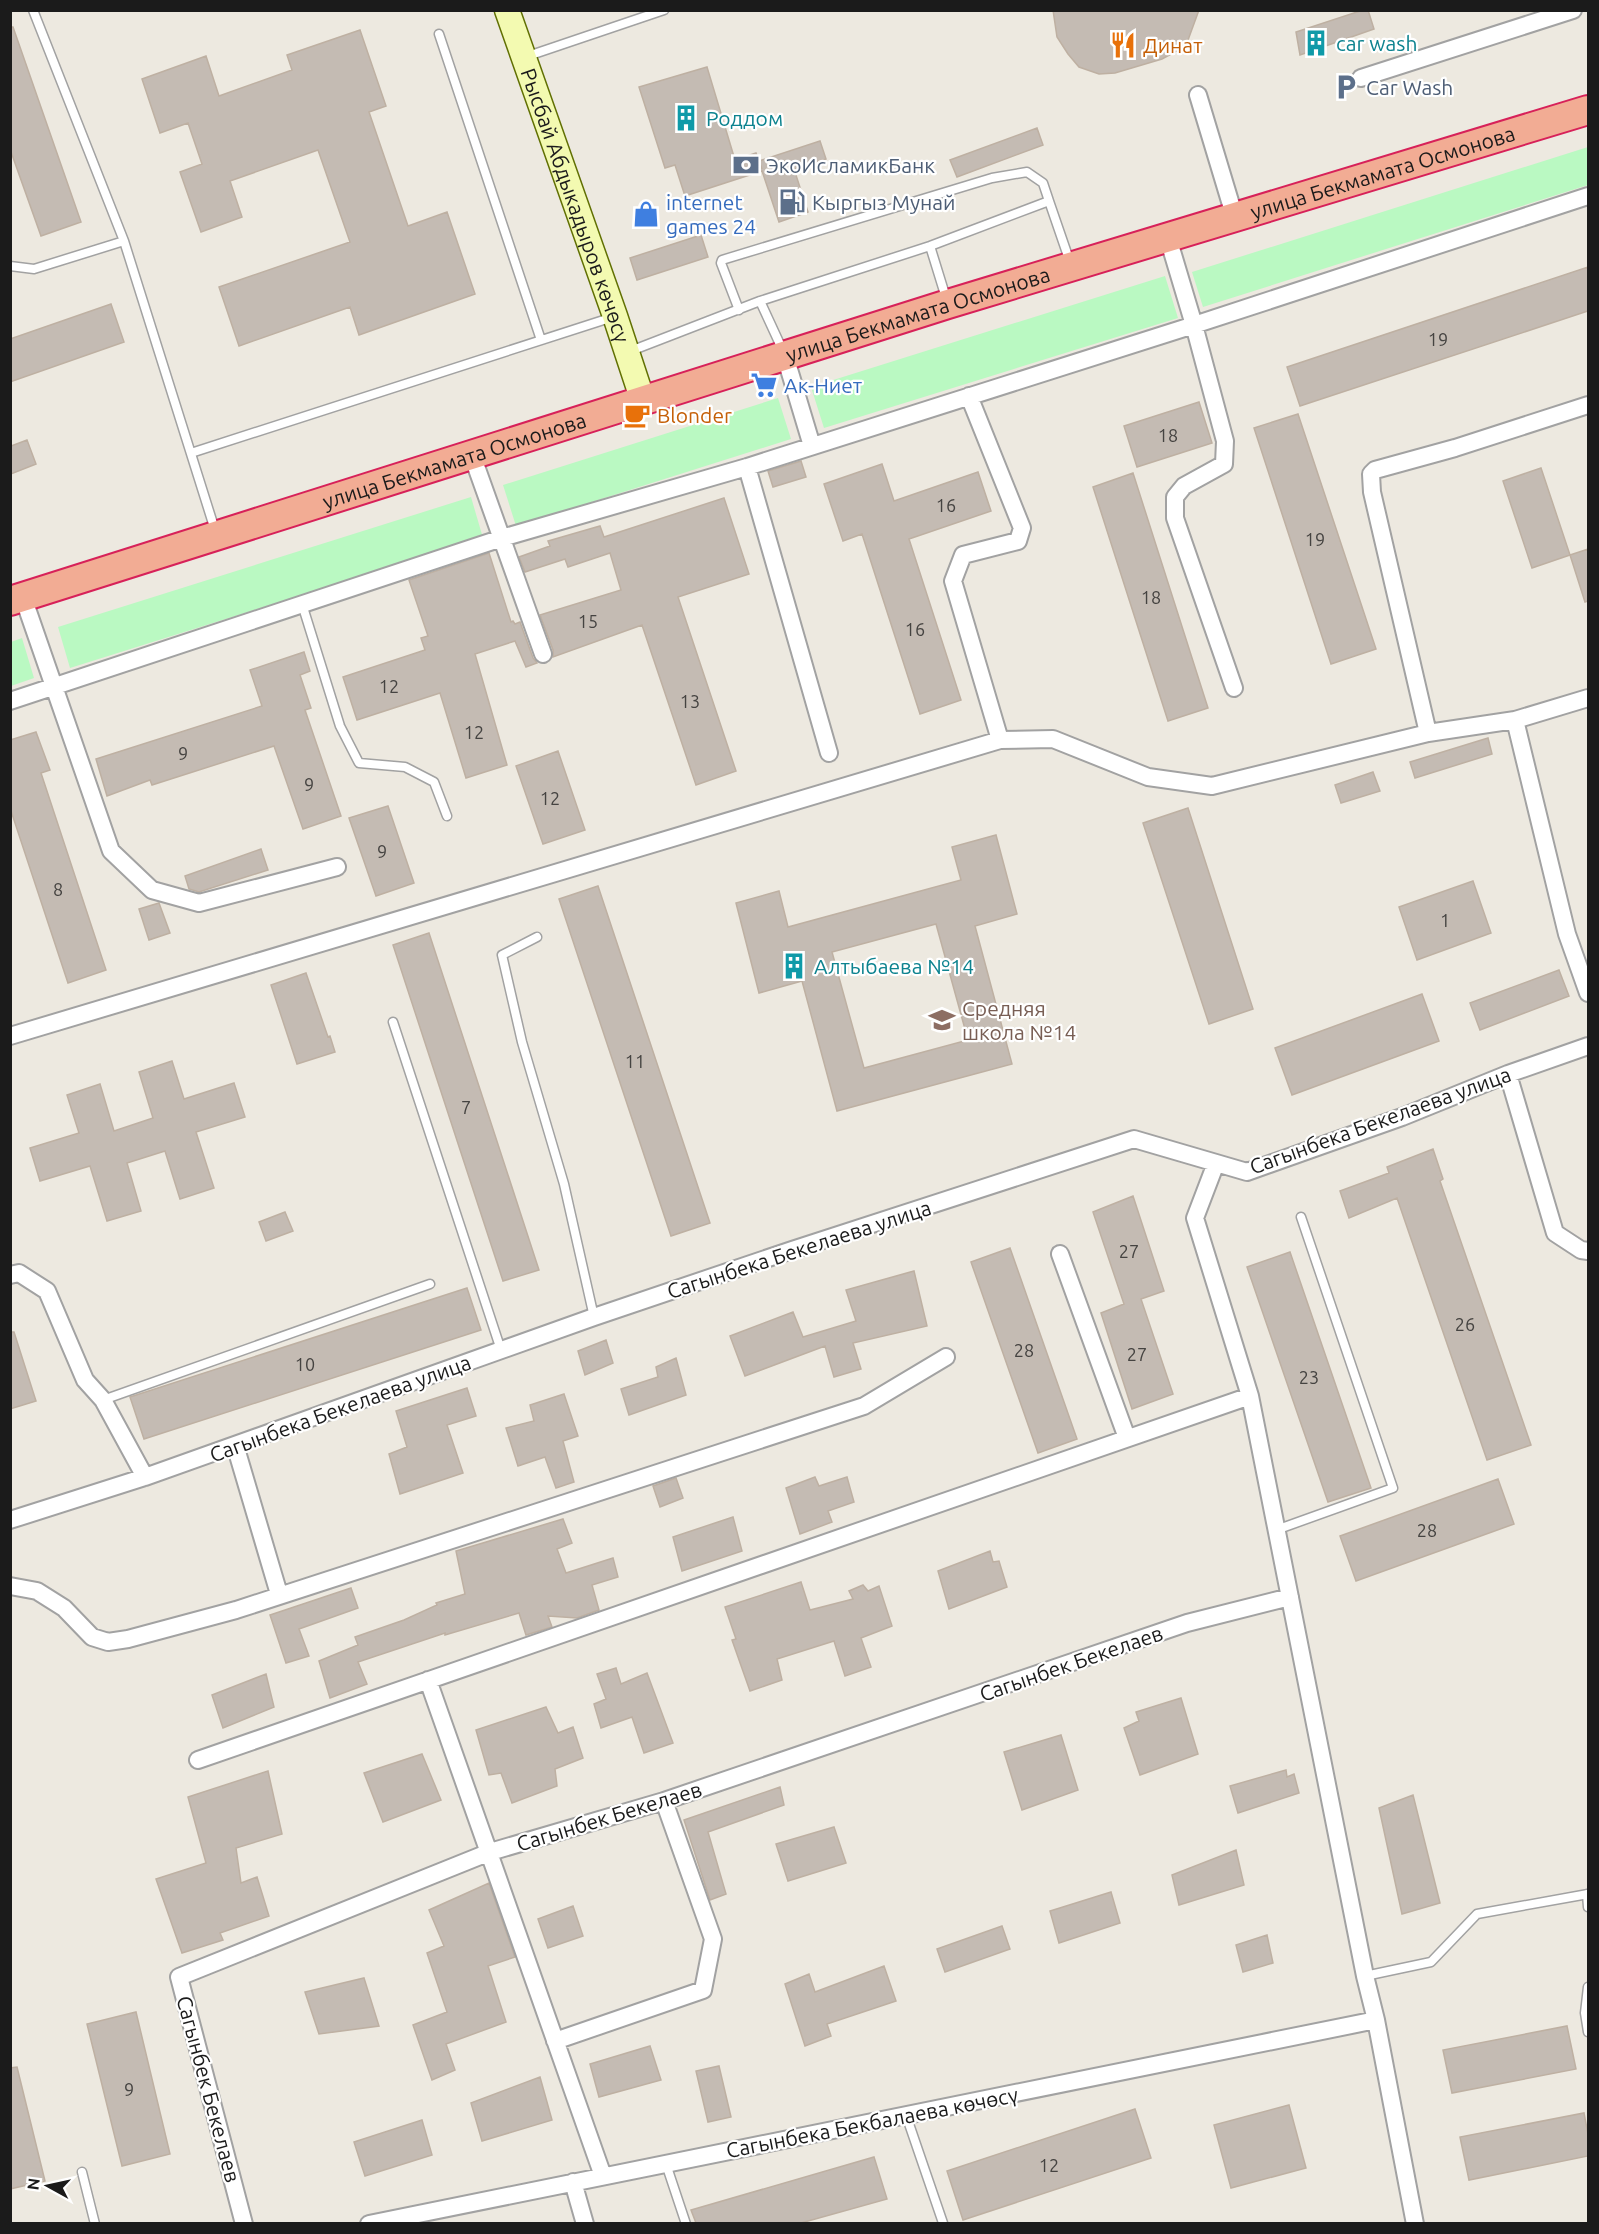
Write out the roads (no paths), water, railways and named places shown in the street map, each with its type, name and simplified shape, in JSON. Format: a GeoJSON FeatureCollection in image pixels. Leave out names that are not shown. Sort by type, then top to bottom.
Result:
{"type":"FeatureCollection","features":[{"type":"Feature","properties":{"kind":"highway","name":"улица Бекмамата Осмонова"},"geometry":{"type":"LineString","coordinates":[[17,599],[948,304],[1588,110]]}},
{"type":"Feature","properties":{"kind":"main road","name":"Рысбай Абдыкадыров көчөсү"},"geometry":{"type":"LineString","coordinates":[[507,10],[643,401]]}},
{"type":"Feature","properties":{"kind":"street"},"geometry":{"type":"LineString","coordinates":[[1362,78],[1573,10]]}},
{"type":"Feature","properties":{"kind":"street"},"geometry":{"type":"LineString","coordinates":[[1198,95],[1235,218]]}},
{"type":"Feature","properties":{"kind":"street"},"geometry":{"type":"LineString","coordinates":[[10,701],[502,538],[747,467],[1194,325],[1588,196]]}},
{"type":"Feature","properties":{"kind":"street"},"geometry":{"type":"LineString","coordinates":[[1168,238],[1225,441],[1224,464],[1184,486],[1175,497],[1175,518],[1234,688]]}},
{"type":"Feature","properties":{"kind":"street"},"geometry":{"type":"LineString","coordinates":[[785,356],[812,446]]}},
{"type":"Feature","properties":{"kind":"street"},"geometry":{"type":"LineString","coordinates":[[969,396],[1022,528],[1018,541],[963,555],[953,581],[1000,740]]}},
{"type":"Feature","properties":{"kind":"street"},"geometry":{"type":"LineString","coordinates":[[1428,734],[1372,492],[1371,474],[1375,470],[1455,448],[1588,405]]}},
{"type":"Feature","properties":{"kind":"street"},"geometry":{"type":"LineString","coordinates":[[472,455],[543,654]]}},
{"type":"Feature","properties":{"kind":"street"},"geometry":{"type":"LineString","coordinates":[[747,467],[829,753]]}},
{"type":"Feature","properties":{"kind":"street"},"geometry":{"type":"LineString","coordinates":[[17,599],[54,688],[111,851],[152,890],[200,903],[337,867]]}},
{"type":"Feature","properties":{"kind":"street"},"geometry":{"type":"LineString","coordinates":[[10,1036],[1000,740],[1053,739],[1148,777],[1212,786],[1428,734],[1515,720],[1588,698]]}},
{"type":"Feature","properties":{"kind":"street"},"geometry":{"type":"LineString","coordinates":[[1515,720],[1567,934],[1588,993]]}},
{"type":"Feature","properties":{"kind":"street","name":"Сагынбека Бекелаева улица"},"geometry":{"type":"LineString","coordinates":[[10,1520],[145,1477],[594,1317],[1134,1139],[1247,1172],[1402,1117],[1508,1074],[1588,1046]]}},
{"type":"Feature","properties":{"kind":"street"},"geometry":{"type":"LineString","coordinates":[[1508,1074],[1556,1233],[1581,1250],[1588,1251]]}},
{"type":"Feature","properties":{"kind":"street"},"geometry":{"type":"LineString","coordinates":[[1216,1163],[1195,1218],[1250,1396],[1415,2223]]}},
{"type":"Feature","properties":{"kind":"street"},"geometry":{"type":"LineString","coordinates":[[1060,1254],[1127,1438]]}},
{"type":"Feature","properties":{"kind":"street"},"geometry":{"type":"LineString","coordinates":[[10,1275],[18,1274],[46,1291],[86,1380],[103,1400],[145,1477]]}},
{"type":"Feature","properties":{"kind":"street"},"geometry":{"type":"LineString","coordinates":[[10,1587],[37,1591],[64,1608],[92,1637],[108,1642],[128,1640],[236,1610],[279,1594],[864,1406],[946,1357]]}},
{"type":"Feature","properties":{"kind":"street"},"geometry":{"type":"LineString","coordinates":[[198,1760],[1250,1396]]}},
{"type":"Feature","properties":{"kind":"street"},"geometry":{"type":"LineString","coordinates":[[235,1445],[279,1594]]}},
{"type":"Feature","properties":{"kind":"street","name":"Сагынбек Бекелаев"},"geometry":{"type":"LineString","coordinates":[[244,2223],[179,1977],[490,1852],[664,1801],[1187,1623],[1290,1597]]}},
{"type":"Feature","properties":{"kind":"street"},"geometry":{"type":"LineString","coordinates":[[428,1680],[603,2176]]}},
{"type":"Feature","properties":{"kind":"street"},"geometry":{"type":"LineString","coordinates":[[555,2041],[703,1990],[713,1939],[664,1801]]}},
{"type":"Feature","properties":{"kind":"street","name":"Сагынбека Бекбалаева көчөсү"},"geometry":{"type":"LineString","coordinates":[[369,2223],[1376,2020]]}},
{"type":"Feature","properties":{"kind":"street"},"geometry":{"type":"LineString","coordinates":[[573,2182],[585,2223]]}},
{"type":"Feature","properties":{"kind":"lane"},"geometry":{"type":"LineString","coordinates":[[33,10],[124,241],[217,536]]}},
{"type":"Feature","properties":{"kind":"lane"},"geometry":{"type":"LineString","coordinates":[[525,58],[663,10]]}},
{"type":"Feature","properties":{"kind":"lane"},"geometry":{"type":"LineString","coordinates":[[439,34],[541,340]]}},
{"type":"Feature","properties":{"kind":"lane"},"geometry":{"type":"LineString","coordinates":[[739,310],[721,263],[722,260],[992,178],[1027,172],[1043,183],[1071,266]]}},
{"type":"Feature","properties":{"kind":"lane"},"geometry":{"type":"LineString","coordinates":[[627,352],[760,301],[930,246],[1049,201]]}},
{"type":"Feature","properties":{"kind":"lane"},"geometry":{"type":"LineString","coordinates":[[10,266],[34,269],[124,241]]}},
{"type":"Feature","properties":{"kind":"lane"},"geometry":{"type":"LineString","coordinates":[[930,246],[948,304]]}},
{"type":"Feature","properties":{"kind":"lane"},"geometry":{"type":"LineString","coordinates":[[760,301],[785,356]]}},
{"type":"Feature","properties":{"kind":"lane"},"geometry":{"type":"LineString","coordinates":[[191,453],[615,316]]}},
{"type":"Feature","properties":{"kind":"lane"},"geometry":{"type":"LineString","coordinates":[[302,604],[340,726],[359,763],[405,767],[434,782],[447,816]]}},
{"type":"Feature","properties":{"kind":"lane"},"geometry":{"type":"LineString","coordinates":[[537,937],[502,955],[522,1042],[564,1184],[594,1317]]}},
{"type":"Feature","properties":{"kind":"lane"},"geometry":{"type":"LineString","coordinates":[[393,1022],[501,1350]]}},
{"type":"Feature","properties":{"kind":"lane"},"geometry":{"type":"LineString","coordinates":[[1276,1530],[1393,1488],[1301,1217]]}},
{"type":"Feature","properties":{"kind":"lane"},"geometry":{"type":"LineString","coordinates":[[103,1400],[430,1284]]}},
{"type":"Feature","properties":{"kind":"lane"},"geometry":{"type":"LineString","coordinates":[[1365,1976],[1431,1962],[1477,1914],[1588,1894],[1588,1907]]}},
{"type":"Feature","properties":{"kind":"lane"},"geometry":{"type":"LineString","coordinates":[[1588,1987],[1585,2013],[1588,2032]]}},
{"type":"Feature","properties":{"kind":"lane"},"geometry":{"type":"LineString","coordinates":[[906,2115],[943,2223]]}},
{"type":"Feature","properties":{"kind":"lane"},"geometry":{"type":"LineString","coordinates":[[666,2164],[686,2223]]}},
{"type":"Feature","properties":{"kind":"lane"},"geometry":{"type":"LineString","coordinates":[[82,2172],[94,2223]]}},
{"type":"Feature","properties":{"kind":"place","name":"car wash"},"geometry":{"type":"Point","coordinates":[1316,43]}},
{"type":"Feature","properties":{"kind":"place","name":"Динат"},"geometry":{"type":"Point","coordinates":[1123,45]}},
{"type":"Feature","properties":{"kind":"place","name":"Car Wash"},"geometry":{"type":"Point","coordinates":[1346,87]}},
{"type":"Feature","properties":{"kind":"place","name":"Роддом"},"geometry":{"type":"Point","coordinates":[686,118]}},
{"type":"Feature","properties":{"kind":"place","name":"ЭкоИсламикБанк"},"geometry":{"type":"Point","coordinates":[746,165]}},
{"type":"Feature","properties":{"kind":"place","name":"Кыргыз Мунай"},"geometry":{"type":"Point","coordinates":[792,202]}},
{"type":"Feature","properties":{"kind":"place","name":"internet games 24"},"geometry":{"type":"Point","coordinates":[646,214]}},
{"type":"Feature","properties":{"kind":"place","name":"Ак-Ниет"},"geometry":{"type":"Point","coordinates":[764,385]}},
{"type":"Feature","properties":{"kind":"place","name":"Blonder"},"geometry":{"type":"Point","coordinates":[637,415]}},
{"type":"Feature","properties":{"kind":"place","name":"Алтыбаева №14"},"geometry":{"type":"Point","coordinates":[794,966]}},
{"type":"Feature","properties":{"kind":"place","name":"Средняя школа №14"},"geometry":{"type":"Point","coordinates":[942,1020]}}]}
